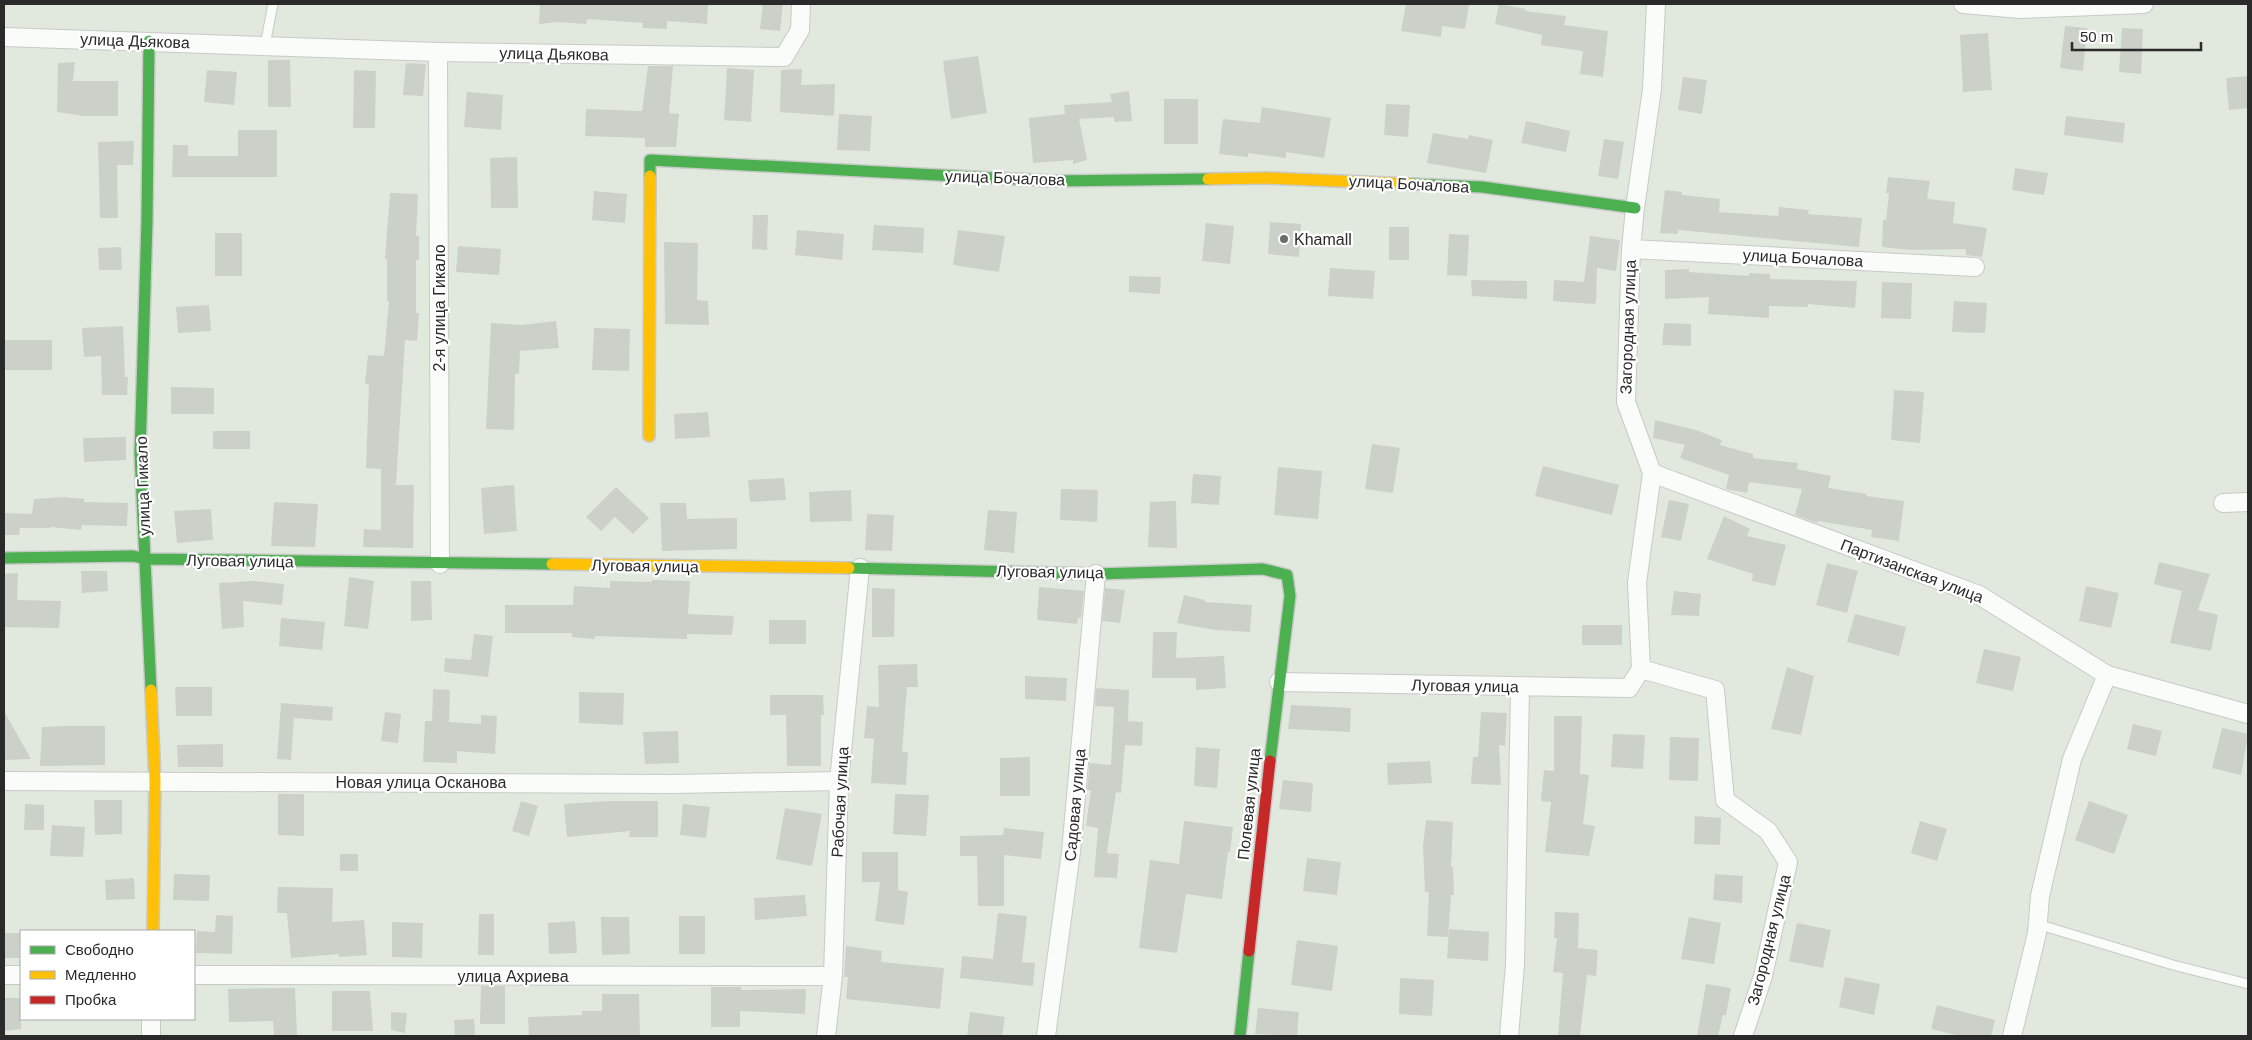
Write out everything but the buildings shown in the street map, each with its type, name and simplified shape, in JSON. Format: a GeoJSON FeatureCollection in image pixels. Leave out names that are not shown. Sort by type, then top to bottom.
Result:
{"type":"FeatureCollection","features":[{"type":"Feature","properties":{"kind":"street","name":"улица Дьякова"},"geometry":{"type":"LineString","coordinates":[[4,37],[438,52],[784,57],[800,30],[801,4]]}},
{"type":"Feature","properties":{"kind":"street","name":"Загородная улица"},"geometry":{"type":"LineString","coordinates":[[1656,4],[1652,89],[1634,208],[1626,402],[1652,473],[1637,583],[1641,670],[1715,690],[1725,800],[1768,832],[1788,862],[1763,976],[1743,1036]]}},
{"type":"Feature","properties":{"kind":"street"},"geometry":{"type":"LineString","coordinates":[[1964,4],[2020,9],[2144,4]]}},
{"type":"Feature","properties":{"kind":"street","name":"улица Гикало"},"geometry":{"type":"LineString","coordinates":[[149,41],[147,221],[140,453],[155,781],[152,930]]}},
{"type":"Feature","properties":{"kind":"street","name":"2-я улица Гикало"},"geometry":{"type":"LineString","coordinates":[[438,52],[440,564]]}},
{"type":"Feature","properties":{"kind":"street","name":"улица Бочалова"},"geometry":{"type":"LineString","coordinates":[[649,436],[650,160],[1052,181],[1267,178],[1472,187],[1634,208]]}},
{"type":"Feature","properties":{"kind":"street","name":"улица Бочалова"},"geometry":{"type":"LineString","coordinates":[[1631,249],[1975,267]]}},
{"type":"Feature","properties":{"kind":"street","name":"Партизанская улица"},"geometry":{"type":"LineString","coordinates":[[1652,473],[1979,595],[2107,675],[2248,714]]}},
{"type":"Feature","properties":{"kind":"street"},"geometry":{"type":"LineString","coordinates":[[2223,503],[2248,502]]}},
{"type":"Feature","properties":{"kind":"street","name":"Луговая улица"},"geometry":{"type":"LineString","coordinates":[[4,558],[133,556],[146,559],[860,568],[1096,574],[1263,569],[1287,575]]}},
{"type":"Feature","properties":{"kind":"street","name":"Рабочая улица"},"geometry":{"type":"LineString","coordinates":[[826,1036],[833,976],[839,781],[860,568]]}},
{"type":"Feature","properties":{"kind":"street","name":"Садовая улица"},"geometry":{"type":"LineString","coordinates":[[1046,1036],[1071,852],[1096,574]]}},
{"type":"Feature","properties":{"kind":"street","name":"Полевая улица"},"geometry":{"type":"LineString","coordinates":[[1240,1036],[1278,682],[1290,596],[1287,575]]}},
{"type":"Feature","properties":{"kind":"street","name":"Луговая улица"},"geometry":{"type":"LineString","coordinates":[[1278,682],[1520,688],[1629,688],[1641,670]]}},
{"type":"Feature","properties":{"kind":"street"},"geometry":{"type":"LineString","coordinates":[[2012,1036],[2037,924],[2040,896],[2072,758],[2107,675]]}},
{"type":"Feature","properties":{"kind":"street"},"geometry":{"type":"LineString","coordinates":[[1509,1036],[1515,965],[1520,688]]}},
{"type":"Feature","properties":{"kind":"street","name":"Новая улица Осканова"},"geometry":{"type":"LineString","coordinates":[[4,781],[652,784],[839,781]]}},
{"type":"Feature","properties":{"kind":"street"},"geometry":{"type":"LineString","coordinates":[[4,975],[20,975]]}},
{"type":"Feature","properties":{"kind":"street","name":"улица Ахриева"},"geometry":{"type":"LineString","coordinates":[[195,975],[833,976]]}},
{"type":"Feature","properties":{"kind":"street"},"geometry":{"type":"LineString","coordinates":[[151,1020],[151,1036]]}},
{"type":"Feature","properties":{"kind":"lane"},"geometry":{"type":"LineString","coordinates":[[266,45],[273,4]]}},
{"type":"Feature","properties":{"kind":"lane"},"geometry":{"type":"LineString","coordinates":[[2037,924],[2173,965],[2248,984]]}},
{"type":"Feature","properties":{"kind":"traffic: fast"},"geometry":{"type":"LineString","coordinates":[[149,41],[147,221],[140,453],[151,690]]}},
{"type":"Feature","properties":{"kind":"traffic: fast"},"geometry":{"type":"LineString","coordinates":[[650,176],[650,160],[1052,181],[1208,179]]}},
{"type":"Feature","properties":{"kind":"traffic: fast"},"geometry":{"type":"LineString","coordinates":[[1411,184],[1482,187],[1635,208]]}},
{"type":"Feature","properties":{"kind":"traffic: fast"},"geometry":{"type":"LineString","coordinates":[[4,558],[133,556],[146,559],[552,564]]}},
{"type":"Feature","properties":{"kind":"traffic: fast"},"geometry":{"type":"LineString","coordinates":[[849,568],[1096,574],[1263,569],[1287,575],[1290,596],[1270,761]]}},
{"type":"Feature","properties":{"kind":"traffic: fast"},"geometry":{"type":"LineString","coordinates":[[1240,1036],[1249,951]]}},
{"type":"Feature","properties":{"kind":"traffic: slow"},"geometry":{"type":"LineString","coordinates":[[649,436],[650,176]]}},
{"type":"Feature","properties":{"kind":"traffic: slow"},"geometry":{"type":"LineString","coordinates":[[1208,179],[1267,178],[1411,184]]}},
{"type":"Feature","properties":{"kind":"traffic: slow"},"geometry":{"type":"LineString","coordinates":[[552,564],[849,568]]}},
{"type":"Feature","properties":{"kind":"traffic: slow"},"geometry":{"type":"LineString","coordinates":[[151,690],[155,781],[153,930]]}},
{"type":"Feature","properties":{"kind":"traffic: jam"},"geometry":{"type":"LineString","coordinates":[[1249,951],[1270,761]]}},
{"type":"Feature","properties":{"kind":"place","name":"Khamall"},"geometry":{"type":"Point","coordinates":[1284,239]}}]}
